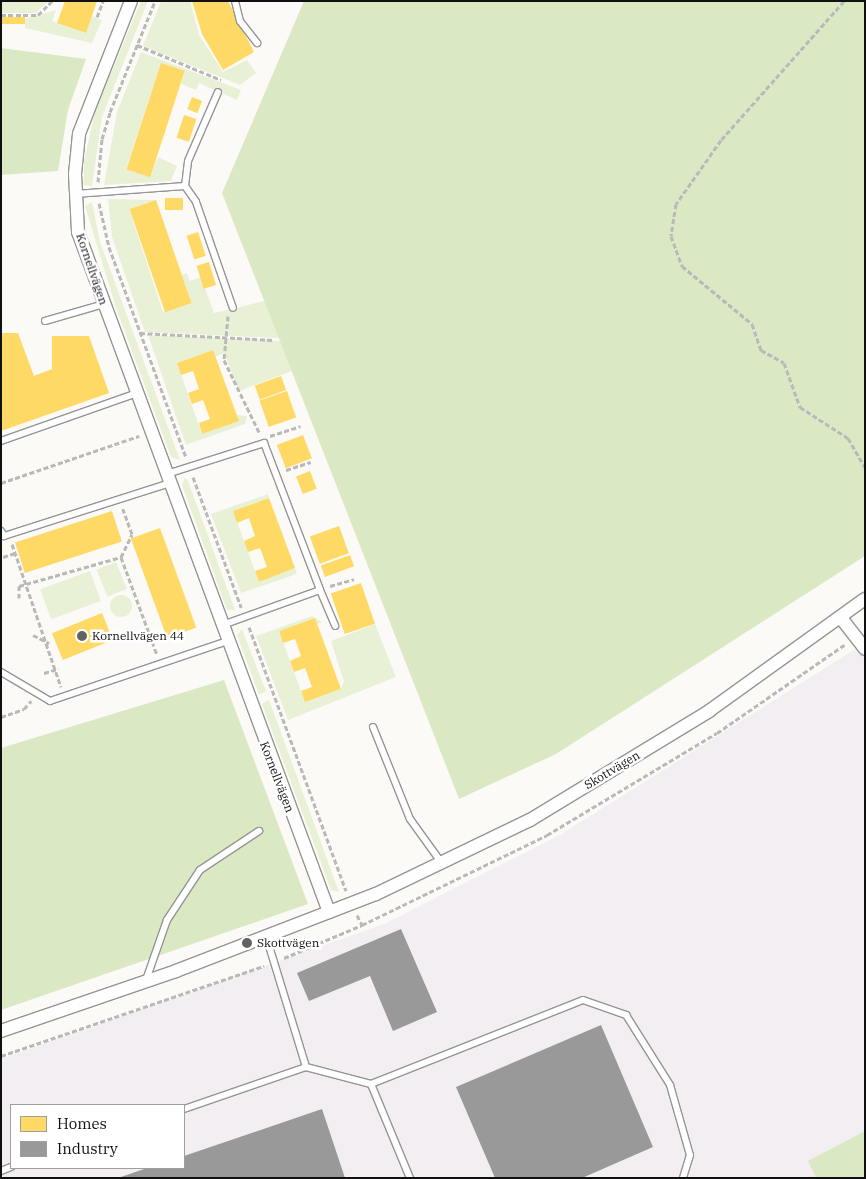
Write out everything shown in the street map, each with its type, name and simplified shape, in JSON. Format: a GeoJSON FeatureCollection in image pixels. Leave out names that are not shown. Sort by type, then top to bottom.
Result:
{"type":"FeatureCollection","features":[{"type":"Feature","properties":{"kind":"street","name":"Kornellvägen"},"geometry":{"type":"LineString","coordinates":[[131,1],[84,115],[75,194],[78,232],[221,626],[328,912]]}},
{"type":"Feature","properties":{"kind":"street","name":"Skottvägen"},"geometry":{"type":"LineString","coordinates":[[1,1030],[145,982],[328,912],[442,862],[530,820],[709,711],[865,600]]}},
{"type":"Feature","properties":{"kind":"street"},"geometry":{"type":"LineString","coordinates":[[841,618],[865,649]]}},
{"type":"Feature","properties":{"kind":"lane"},"geometry":{"type":"LineString","coordinates":[[235,1],[240,21],[257,43]]}},
{"type":"Feature","properties":{"kind":"lane"},"geometry":{"type":"LineString","coordinates":[[218,92],[188,161],[185,186],[196,202],[234,308]]}},
{"type":"Feature","properties":{"kind":"lane"},"geometry":{"type":"LineString","coordinates":[[75,194],[185,186]]}},
{"type":"Feature","properties":{"kind":"lane"},"geometry":{"type":"LineString","coordinates":[[45,321],[104,304]]}},
{"type":"Feature","properties":{"kind":"lane"},"geometry":{"type":"LineString","coordinates":[[1,441],[137,393]]}},
{"type":"Feature","properties":{"kind":"lane"},"geometry":{"type":"LineString","coordinates":[[1,531],[4,536],[119,499],[168,478],[264,443],[334,626]]}},
{"type":"Feature","properties":{"kind":"lane"},"geometry":{"type":"LineString","coordinates":[[221,626],[320,590]]}},
{"type":"Feature","properties":{"kind":"lane"},"geometry":{"type":"LineString","coordinates":[[1,672],[50,701],[227,641]]}},
{"type":"Feature","properties":{"kind":"lane"},"geometry":{"type":"LineString","coordinates":[[373,727],[410,819],[442,862]]}},
{"type":"Feature","properties":{"kind":"lane"},"geometry":{"type":"LineString","coordinates":[[145,982],[167,920],[200,870],[259,831]]}},
{"type":"Feature","properties":{"kind":"lane"},"geometry":{"type":"LineString","coordinates":[[266,936],[306,1067]]}},
{"type":"Feature","properties":{"kind":"lane"},"geometry":{"type":"LineString","coordinates":[[185,1109],[306,1067],[371,1084],[583,1000],[626,1014],[670,1085],[690,1155],[683,1178]]}},
{"type":"Feature","properties":{"kind":"lane"},"geometry":{"type":"LineString","coordinates":[[371,1084],[410,1178]]}},
{"type":"Feature","properties":{"kind":"path"},"geometry":{"type":"LineString","coordinates":[[1,15],[38,15],[52,1]]}},
{"type":"Feature","properties":{"kind":"path"},"geometry":{"type":"LineString","coordinates":[[97,17],[103,1]]}},
{"type":"Feature","properties":{"kind":"path"},"geometry":{"type":"LineString","coordinates":[[844,1],[721,140],[676,204],[671,236],[682,266],[752,324],[761,350],[784,363],[800,407],[848,438],[865,468]]}},
{"type":"Feature","properties":{"kind":"path"},"geometry":{"type":"LineString","coordinates":[[137,45],[223,81],[218,92]]}},
{"type":"Feature","properties":{"kind":"path"},"geometry":{"type":"LineString","coordinates":[[234,308],[226,338],[224,360],[264,443],[269,436],[300,426]]}},
{"type":"Feature","properties":{"kind":"path"},"geometry":{"type":"LineString","coordinates":[[140,333],[274,340]]}},
{"type":"Feature","properties":{"kind":"path"},"geometry":{"type":"LineString","coordinates":[[1,483],[140,435]]}},
{"type":"Feature","properties":{"kind":"path"},"geometry":{"type":"LineString","coordinates":[[276,474],[311,462]]}},
{"type":"Feature","properties":{"kind":"path"},"geometry":{"type":"LineString","coordinates":[[119,499],[132,534],[121,557],[160,664]]}},
{"type":"Feature","properties":{"kind":"path"},"geometry":{"type":"LineString","coordinates":[[8,534],[58,669],[62,696]]}},
{"type":"Feature","properties":{"kind":"path"},"geometry":{"type":"LineString","coordinates":[[3,557],[16,553]]}},
{"type":"Feature","properties":{"kind":"path"},"geometry":{"type":"LineString","coordinates":[[18,598],[19,586],[39,584],[121,557]]}},
{"type":"Feature","properties":{"kind":"path"},"geometry":{"type":"LineString","coordinates":[[320,590],[354,578]]}},
{"type":"Feature","properties":{"kind":"path"},"geometry":{"type":"LineString","coordinates":[[33,635],[49,643]]}},
{"type":"Feature","properties":{"kind":"path"},"geometry":{"type":"LineString","coordinates":[[44,673],[58,669]]}},
{"type":"Feature","properties":{"kind":"path"},"geometry":{"type":"LineString","coordinates":[[1,717],[24,710],[37,695]]}},
{"type":"Feature","properties":{"kind":"shaded area"},"geometry":{"type":"Polygon","coordinates":[[[865,643],[865,1178],[1,1178],[1,1059],[384,924],[560,835],[865,643]]]}},
{"type":"Feature","properties":{"kind":"green space"},"geometry":{"type":"Polygon","coordinates":[[[1,1],[49,1],[36,13],[1,13],[1,1]]]}},
{"type":"Feature","properties":{"kind":"green space"},"geometry":{"type":"Polygon","coordinates":[[[141,1],[148,1],[102,117],[92,186],[84,185],[84,161],[95,112],[141,1]]]}},
{"type":"Feature","properties":{"kind":"green space"},"geometry":{"type":"Polygon","coordinates":[[[161,1],[190,1],[199,35],[223,72],[247,60],[256,73],[240,85],[143,46],[161,1]]]}},
{"type":"Feature","properties":{"kind":"green space"},"geometry":{"type":"Polygon","coordinates":[[[304,1],[865,1],[865,556],[556,754],[459,799],[222,193],[304,1]]]}},
{"type":"Feature","properties":{"kind":"green space"},"geometry":{"type":"Polygon","coordinates":[[[56,10],[52,21],[85,33],[92,16],[102,20],[92,43],[25,28],[25,19],[56,10]]]}},
{"type":"Feature","properties":{"kind":"green space"},"geometry":{"type":"Polygon","coordinates":[[[1,48],[86,59],[68,110],[58,171],[1,175],[1,48]]]}},
{"type":"Feature","properties":{"kind":"green space"},"geometry":{"type":"Polygon","coordinates":[[[141,52],[241,90],[237,100],[199,83],[196,90],[181,84],[185,71],[161,63],[126,169],[150,177],[158,157],[177,166],[171,181],[104,185],[117,112],[141,52]]]}},
{"type":"Feature","properties":{"kind":"green space"},"geometry":{"type":"Polygon","coordinates":[[[108,199],[156,200],[129,209],[163,312],[191,303],[182,275],[187,273],[190,281],[201,277],[214,313],[265,301],[279,338],[145,332],[112,237],[108,199]]]}},
{"type":"Feature","properties":{"kind":"green space"},"geometry":{"type":"Polygon","coordinates":[[[92,202],[100,242],[180,460],[171,457],[116,308],[85,206],[92,202]]]}},
{"type":"Feature","properties":{"kind":"green space"},"geometry":{"type":"Polygon","coordinates":[[[148,335],[281,341],[292,371],[239,391],[224,353],[215,357],[213,350],[177,363],[202,434],[238,421],[237,415],[247,416],[245,424],[186,445],[148,335]]]}},
{"type":"Feature","properties":{"kind":"green space"},"geometry":{"type":"Polygon","coordinates":[[[185,478],[188,481],[235,610],[227,610],[182,485],[185,478]]]}},
{"type":"Feature","properties":{"kind":"green space"},"geometry":{"type":"Polygon","coordinates":[[[268,494],[269,498],[233,511],[259,582],[295,568],[297,574],[241,593],[211,514],[268,494]]]}},
{"type":"Feature","properties":{"kind":"green space"},"geometry":{"type":"Polygon","coordinates":[[[116,562],[127,589],[107,597],[97,570],[116,562]]]}},
{"type":"Feature","properties":{"kind":"green space"},"geometry":{"type":"Polygon","coordinates":[[[90,571],[101,601],[51,619],[40,589],[90,571]]]}},
{"type":"Feature","properties":{"kind":"green space"},"geometry":{"type":"Polygon","coordinates":[[[121,595],[129,598],[132,606],[129,614],[121,617],[113,614],[110,606],[113,598],[121,595]]]}},
{"type":"Feature","properties":{"kind":"green space"},"geometry":{"type":"Polygon","coordinates":[[[312,616],[322,622],[317,624],[315,618],[279,631],[305,702],[341,689],[344,682],[331,641],[375,624],[396,677],[288,720],[256,636],[312,616]]]}},
{"type":"Feature","properties":{"kind":"green space"},"geometry":{"type":"Polygon","coordinates":[[[242,629],[266,691],[259,695],[237,635],[242,629]]]}},
{"type":"Feature","properties":{"kind":"green space"},"geometry":{"type":"Polygon","coordinates":[[[224,680],[308,904],[1,1010],[1,748],[224,680]]]}},
{"type":"Feature","properties":{"kind":"green space"},"geometry":{"type":"Polygon","coordinates":[[[269,700],[339,892],[331,890],[262,704],[269,700]]]}},
{"type":"Feature","properties":{"kind":"green space"},"geometry":{"type":"Polygon","coordinates":[[[865,1131],[865,1178],[816,1178],[808,1161],[865,1131]]]}},
{"type":"Feature","properties":{"kind":"building: Homes"},"geometry":{"type":"Polygon","coordinates":[[[65,1],[97,1],[86,33],[57,23],[65,1]]]}},
{"type":"Feature","properties":{"kind":"building: Homes"},"geometry":{"type":"Polygon","coordinates":[[[192,1],[228,1],[254,52],[223,70],[202,34],[192,1]]]}},
{"type":"Feature","properties":{"kind":"building: Homes"},"geometry":{"type":"Polygon","coordinates":[[[1,17],[25,17],[25,24],[1,24],[1,17]]]}},
{"type":"Feature","properties":{"kind":"building: Homes"},"geometry":{"type":"Polygon","coordinates":[[[161,63],[185,71],[150,177],[126,170],[161,63]]]}},
{"type":"Feature","properties":{"kind":"building: Homes"},"geometry":{"type":"Polygon","coordinates":[[[192,97],[202,101],[197,113],[187,109],[192,97]]]}},
{"type":"Feature","properties":{"kind":"building: Homes"},"geometry":{"type":"Polygon","coordinates":[[[184,115],[196,119],[189,142],[177,138],[184,115]]]}},
{"type":"Feature","properties":{"kind":"building: Homes"},"geometry":{"type":"Polygon","coordinates":[[[165,198],[183,198],[183,210],[165,210],[165,198]]]}},
{"type":"Feature","properties":{"kind":"building: Homes"},"geometry":{"type":"Polygon","coordinates":[[[156,200],[191,303],[165,312],[130,209],[156,200]]]}},
{"type":"Feature","properties":{"kind":"building: Homes"},"geometry":{"type":"Polygon","coordinates":[[[198,232],[206,256],[194,259],[187,236],[198,232]]]}},
{"type":"Feature","properties":{"kind":"building: Homes"},"geometry":{"type":"Polygon","coordinates":[[[209,262],[216,285],[204,289],[197,266],[209,262]]]}},
{"type":"Feature","properties":{"kind":"building: Homes"},"geometry":{"type":"Polygon","coordinates":[[[1,333],[18,333],[34,376],[52,369],[52,336],[89,336],[109,393],[1,431],[1,333]]]}},
{"type":"Feature","properties":{"kind":"building: Homes"},"geometry":{"type":"Polygon","coordinates":[[[213,350],[239,421],[202,434],[199,423],[210,419],[203,400],[192,404],[188,393],[199,389],[193,371],[181,375],[177,363],[213,350]]]}},
{"type":"Feature","properties":{"kind":"building: Homes"},"geometry":{"type":"Polygon","coordinates":[[[281,376],[286,390],[260,400],[255,386],[281,376]]]}},
{"type":"Feature","properties":{"kind":"building: Homes"},"geometry":{"type":"Polygon","coordinates":[[[287,391],[296,417],[269,427],[260,400],[287,391]]]}},
{"type":"Feature","properties":{"kind":"building: Homes"},"geometry":{"type":"Polygon","coordinates":[[[303,435],[312,458],[286,468],[277,445],[303,435]]]}},
{"type":"Feature","properties":{"kind":"building: Homes"},"geometry":{"type":"Polygon","coordinates":[[[310,471],[317,489],[303,494],[296,476],[310,471]]]}},
{"type":"Feature","properties":{"kind":"building: Homes"},"geometry":{"type":"Polygon","coordinates":[[[269,498],[295,568],[259,582],[255,571],[267,567],[260,548],[248,552],[244,541],[255,536],[249,518],[237,523],[233,511],[269,498]]]}},
{"type":"Feature","properties":{"kind":"building: Homes"},"geometry":{"type":"Polygon","coordinates":[[[112,511],[122,541],[25,573],[15,543],[112,511]]]}},
{"type":"Feature","properties":{"kind":"building: Homes"},"geometry":{"type":"Polygon","coordinates":[[[339,526],[349,553],[320,564],[310,537],[339,526]]]}},
{"type":"Feature","properties":{"kind":"building: Homes"},"geometry":{"type":"Polygon","coordinates":[[[160,528],[196,628],[167,638],[131,539],[160,528]]]}},
{"type":"Feature","properties":{"kind":"building: Homes"},"geometry":{"type":"Polygon","coordinates":[[[350,555],[354,566],[325,577],[321,566],[350,555]]]}},
{"type":"Feature","properties":{"kind":"building: Homes"},"geometry":{"type":"Polygon","coordinates":[[[361,583],[375,624],[345,634],[331,593],[361,583]]]}},
{"type":"Feature","properties":{"kind":"building: Homes","name":"Kornellvägen 44"},"geometry":{"type":"Polygon","coordinates":[[[102,613],[113,640],[63,660],[52,633],[102,613]]]}},
{"type":"Feature","properties":{"kind":"building: Homes"},"geometry":{"type":"Polygon","coordinates":[[[315,618],[341,689],[305,702],[301,691],[312,687],[305,668],[294,672],[290,661],[301,656],[295,639],[283,643],[279,631],[315,618]]]}},
{"type":"Feature","properties":{"kind":"building: Industry"},"geometry":{"type":"Polygon","coordinates":[[[401,929],[437,1012],[393,1031],[370,976],[309,1001],[297,973],[401,929]]]}},
{"type":"Feature","properties":{"kind":"building: Industry"},"geometry":{"type":"Polygon","coordinates":[[[601,1025],[653,1147],[582,1178],[495,1178],[456,1087],[601,1025]]]}},
{"type":"Feature","properties":{"kind":"building: Industry"},"geometry":{"type":"Polygon","coordinates":[[[322,1109],[345,1178],[118,1178],[144,1169],[185,1169],[185,1156],[322,1109]]]}},
{"type":"Feature","properties":{"kind":"place","name":"Kornellvägen 44"},"geometry":{"type":"Point","coordinates":[82,636]}},
{"type":"Feature","properties":{"kind":"place","name":"Skottvägen"},"geometry":{"type":"Point","coordinates":[247,943]}}]}
